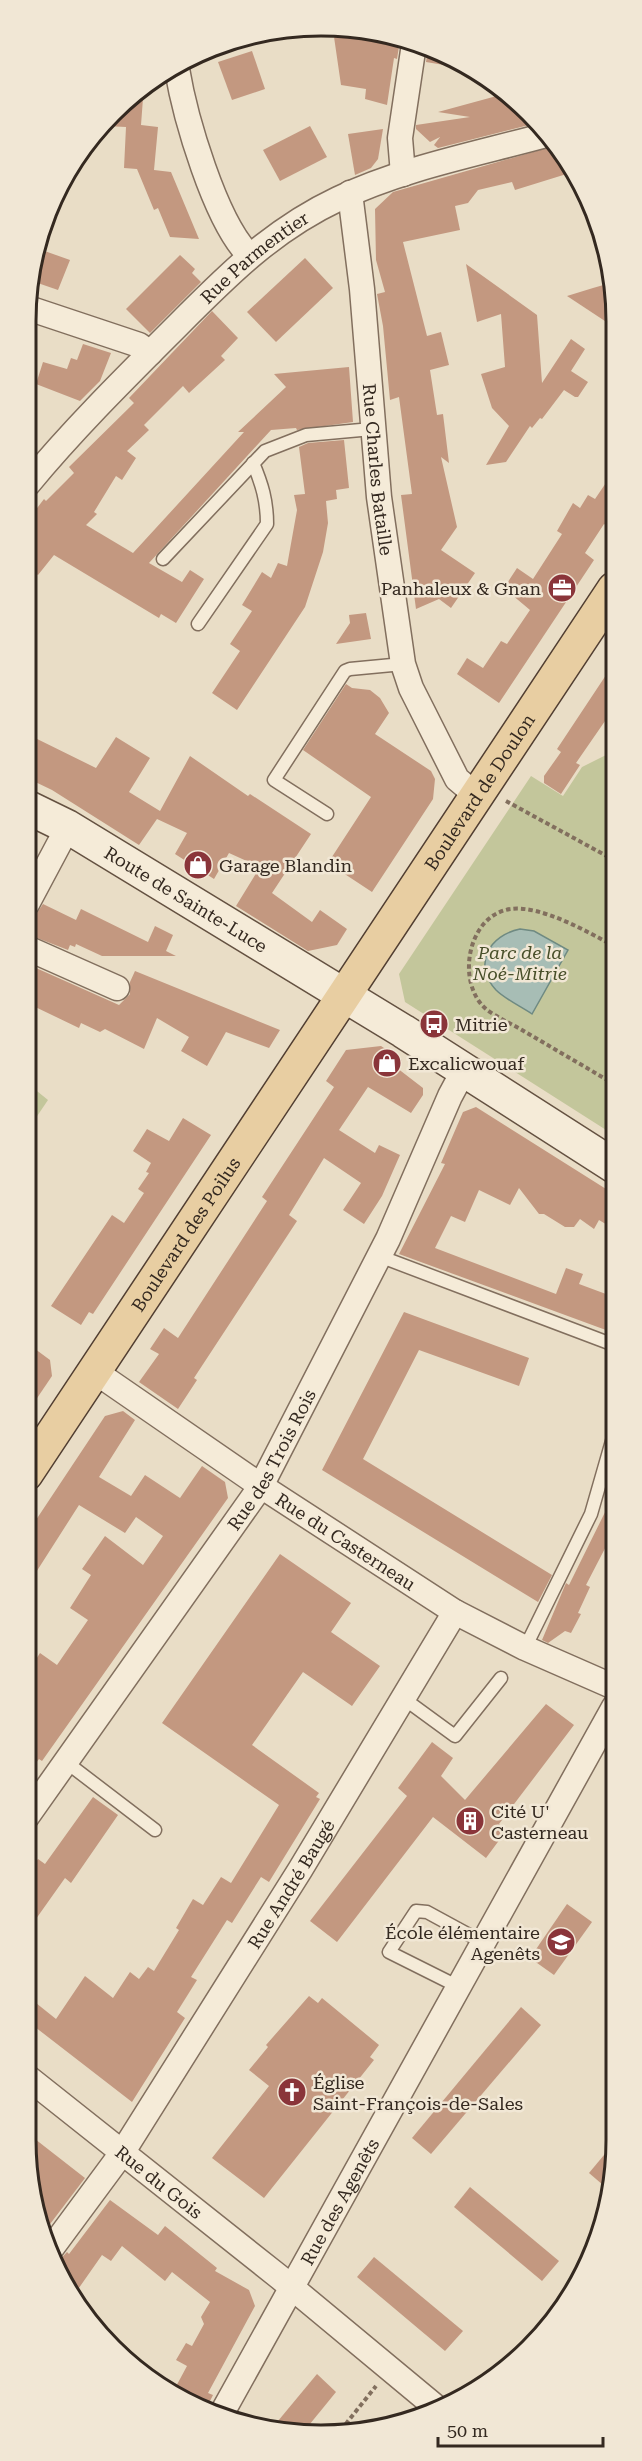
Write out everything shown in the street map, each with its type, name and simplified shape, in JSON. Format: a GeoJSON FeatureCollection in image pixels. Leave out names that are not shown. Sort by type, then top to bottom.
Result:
{"type":"FeatureCollection","features":[{"type":"Feature","properties":{"kind":"main road","name":"Boulevard de Doulon"},"geometry":{"type":"LineString","coordinates":[[344,994],[606,600]]}},
{"type":"Feature","properties":{"kind":"main road","name":"Boulevard des Poilus"},"geometry":{"type":"LineString","coordinates":[[36,1459],[344,994]]}},
{"type":"Feature","properties":{"kind":"street"},"geometry":{"type":"LineString","coordinates":[[403,174],[399,138],[413,51]]}},
{"type":"Feature","properties":{"kind":"street"},"geometry":{"type":"LineString","coordinates":[[175,76],[220,208],[242,248],[249,255]]}},
{"type":"Feature","properties":{"kind":"street","name":"Rue Parmentier"},"geometry":{"type":"LineString","coordinates":[[36,475],[150,353],[249,255],[289,226],[350,193],[403,174],[538,137]]}},
{"type":"Feature","properties":{"kind":"street","name":"Rue Charles Bataille"},"geometry":{"type":"LineString","coordinates":[[350,193],[362,289],[379,497],[403,664],[411,688],[457,779],[484,783]]}},
{"type":"Feature","properties":{"kind":"street"},"geometry":{"type":"LineString","coordinates":[[37,311],[139,345],[150,353]]}},
{"type":"Feature","properties":{"kind":"street","name":"Route de Sainte-Luce"},"geometry":{"type":"LineString","coordinates":[[36,811],[68,827],[344,994],[606,1161]]}},
{"type":"Feature","properties":{"kind":"street"},"geometry":{"type":"LineString","coordinates":[[36,887],[68,827]]}},
{"type":"Feature","properties":{"kind":"street"},"geometry":{"type":"LineString","coordinates":[[36,952],[117,988]]}},
{"type":"Feature","properties":{"kind":"street","name":"Rue des Trois Rois"},"geometry":{"type":"LineString","coordinates":[[36,1804],[261,1486],[379,1256],[464,1070]]}},
{"type":"Feature","properties":{"kind":"street","name":"Rue du Casterneau"},"geometry":{"type":"LineString","coordinates":[[94,1371],[261,1486],[455,1612],[525,1648],[606,1684]]}},
{"type":"Feature","properties":{"kind":"street","name":"Rue André Baugé"},"geometry":{"type":"LineString","coordinates":[[56,2243],[122,2154],[300,1870],[455,1612]]}},
{"type":"Feature","properties":{"kind":"street","name":"Rue des Agenêts"},"geometry":{"type":"LineString","coordinates":[[225,2408],[606,1721]]}},
{"type":"Feature","properties":{"kind":"street","name":"Rue du Gois"},"geometry":{"type":"LineString","coordinates":[[36,2084],[292,2288],[431,2403]]}},
{"type":"Feature","properties":{"kind":"lane"},"geometry":{"type":"LineString","coordinates":[[163,559],[265,451],[306,435],[372,429]]}},
{"type":"Feature","properties":{"kind":"lane"},"geometry":{"type":"LineString","coordinates":[[198,624],[267,524],[264,488],[253,464]]}},
{"type":"Feature","properties":{"kind":"lane"},"geometry":{"type":"LineString","coordinates":[[327,814],[274,780],[345,671],[403,664]]}},
{"type":"Feature","properties":{"kind":"lane"},"geometry":{"type":"LineString","coordinates":[[379,1256],[606,1342]]}},
{"type":"Feature","properties":{"kind":"lane"},"geometry":{"type":"LineString","coordinates":[[525,1648],[591,1514],[606,1462]]}},
{"type":"Feature","properties":{"kind":"lane"},"geometry":{"type":"LineString","coordinates":[[404,1698],[455,1736],[501,1678]]}},
{"type":"Feature","properties":{"kind":"lane"},"geometry":{"type":"LineString","coordinates":[[66,1762],[155,1830]]}},
{"type":"Feature","properties":{"kind":"lane"},"geometry":{"type":"LineString","coordinates":[[459,1988],[389,1952],[416,1911],[427,1912],[483,1943]]}},
{"type":"Feature","properties":{"kind":"path"},"geometry":{"type":"LineString","coordinates":[[484,783],[516,786],[506,802],[606,856]]}},
{"type":"Feature","properties":{"kind":"path"},"geometry":{"type":"LineString","coordinates":[[606,942],[535,911],[510,909],[490,918],[474,938],[468,963],[472,986],[485,1008],[606,1079]]}},
{"type":"Feature","properties":{"kind":"path"},"geometry":{"type":"LineString","coordinates":[[346,2424],[389,2369]]}},
{"type":"Feature","properties":{"kind":"green space","name":"Parc de la Noé-Mitrie"},"geometry":{"type":"Polygon","coordinates":[[[606,755],[606,1130],[405,1002],[399,974],[531,776],[563,796],[582,767],[606,755]]]}},
{"type":"Feature","properties":{"kind":"green space"},"geometry":{"type":"Polygon","coordinates":[[[36,1090],[48,1100],[36,1118],[36,1090]]]}},
{"type":"Feature","properties":{"kind":"water"},"geometry":{"type":"Polygon","coordinates":[[[520,929],[534,931],[568,950],[532,1014],[496,990],[485,970],[485,961],[493,944],[509,932],[520,929]]]}},
{"type":"Feature","properties":{"kind":"building"},"geometry":{"type":"Polygon","coordinates":[[[334,37],[377,41],[399,47],[397,59],[394,58],[387,105],[365,99],[366,89],[341,85],[334,37]]]}},
{"type":"Feature","properties":{"kind":"building"},"geometry":{"type":"Polygon","coordinates":[[[252,51],[265,89],[232,100],[218,62],[252,51]]]}},
{"type":"Feature","properties":{"kind":"building"},"geometry":{"type":"Polygon","coordinates":[[[427,57],[448,66],[426,62],[427,57]]]}},
{"type":"Feature","properties":{"kind":"building"},"geometry":{"type":"Polygon","coordinates":[[[496,96],[528,125],[438,148],[434,145],[440,137],[430,142],[416,129],[416,125],[470,117],[438,112],[496,96]]]}},
{"type":"Feature","properties":{"kind":"building"},"geometry":{"type":"Polygon","coordinates":[[[143,99],[141,125],[158,127],[154,170],[171,172],[199,239],[170,237],[158,208],[154,210],[137,169],[124,168],[126,127],[113,126],[143,99]]]}},
{"type":"Feature","properties":{"kind":"building"},"geometry":{"type":"Polygon","coordinates":[[[310,126],[327,157],[280,181],[263,150],[310,126]]]}},
{"type":"Feature","properties":{"kind":"building"},"geometry":{"type":"Polygon","coordinates":[[[383,129],[378,159],[371,168],[355,175],[348,134],[383,129]]]}},
{"type":"Feature","properties":{"kind":"building"},"geometry":{"type":"Polygon","coordinates":[[[547,148],[565,174],[515,190],[512,182],[478,190],[468,203],[455,206],[460,230],[403,242],[427,336],[441,332],[449,365],[430,370],[437,415],[443,414],[449,463],[441,457],[457,527],[441,550],[475,573],[451,608],[439,599],[416,609],[401,495],[412,494],[399,397],[390,400],[383,326],[377,294],[385,292],[376,260],[375,209],[393,192],[547,148]]]}},
{"type":"Feature","properties":{"kind":"building"},"geometry":{"type":"Polygon","coordinates":[[[45,251],[70,260],[58,290],[38,283],[45,251]]]}},
{"type":"Feature","properties":{"kind":"building"},"geometry":{"type":"Polygon","coordinates":[[[180,255],[195,269],[192,273],[201,282],[150,333],[126,309],[180,255]]]}},
{"type":"Feature","properties":{"kind":"building"},"geometry":{"type":"Polygon","coordinates":[[[305,258],[333,288],[276,342],[247,312],[305,258]]]}},
{"type":"Feature","properties":{"kind":"building"},"geometry":{"type":"Polygon","coordinates":[[[466,264],[537,315],[542,383],[571,339],[585,349],[571,371],[588,382],[578,397],[564,390],[542,419],[540,418],[532,428],[530,426],[506,462],[486,465],[509,426],[492,408],[481,374],[505,367],[501,314],[477,322],[466,264]]]}},
{"type":"Feature","properties":{"kind":"building"},"geometry":{"type":"Polygon","coordinates":[[[604,285],[606,322],[567,296],[604,285]]]}},
{"type":"Feature","properties":{"kind":"building"},"geometry":{"type":"Polygon","coordinates":[[[212,311],[238,338],[221,356],[225,360],[189,393],[183,386],[144,425],[149,430],[127,451],[136,458],[122,480],[116,476],[94,512],[97,514],[86,525],[133,553],[244,432],[238,432],[286,387],[274,374],[349,367],[353,422],[297,430],[296,428],[271,430],[149,563],[182,582],[190,570],[204,579],[176,623],[161,614],[159,618],[54,555],[38,575],[36,574],[36,510],[44,499],[46,501],[74,473],[69,467],[134,403],[129,398],[212,311]]]}},
{"type":"Feature","properties":{"kind":"building"},"geometry":{"type":"Polygon","coordinates":[[[83,344],[111,353],[100,381],[80,401],[36,384],[43,362],[67,369],[71,358],[77,360],[83,344]]]}},
{"type":"Feature","properties":{"kind":"building"},"geometry":{"type":"Polygon","coordinates":[[[344,440],[349,488],[336,490],[337,499],[326,501],[328,523],[323,552],[305,607],[237,710],[212,693],[240,651],[230,644],[252,611],[242,605],[262,572],[271,578],[278,563],[287,566],[297,510],[294,495],[305,494],[299,447],[308,443],[344,440]]]}},
{"type":"Feature","properties":{"kind":"building"},"geometry":{"type":"Polygon","coordinates":[[[606,483],[606,525],[604,524],[585,553],[594,560],[499,703],[457,674],[467,658],[483,668],[501,641],[507,644],[530,610],[504,588],[517,568],[533,579],[562,534],[557,531],[573,503],[580,508],[588,495],[595,499],[606,483]]]}},
{"type":"Feature","properties":{"kind":"building"},"geometry":{"type":"Polygon","coordinates":[[[366,613],[371,639],[336,644],[350,623],[349,615],[366,613]]]}},
{"type":"Feature","properties":{"kind":"building"},"geometry":{"type":"Polygon","coordinates":[[[606,675],[606,720],[576,763],[580,765],[561,794],[544,783],[544,776],[561,752],[557,749],[606,675]]]}},
{"type":"Feature","properties":{"kind":"building"},"geometry":{"type":"Polygon","coordinates":[[[346,684],[352,688],[370,690],[380,698],[389,713],[375,734],[431,771],[435,779],[433,799],[372,892],[328,863],[371,797],[303,750],[346,684]]]}},
{"type":"Feature","properties":{"kind":"building"},"geometry":{"type":"Polygon","coordinates":[[[116,737],[150,758],[129,792],[160,811],[190,756],[248,796],[250,794],[311,834],[272,893],[312,922],[320,910],[347,929],[337,945],[308,951],[236,906],[260,867],[229,853],[214,879],[175,854],[187,833],[157,819],[139,845],[36,782],[36,738],[96,768],[116,737]]]}},
{"type":"Feature","properties":{"kind":"building"},"geometry":{"type":"Polygon","coordinates":[[[43,904],[76,920],[81,909],[148,942],[155,926],[173,935],[166,951],[176,956],[102,956],[76,944],[75,947],[70,945],[68,950],[36,938],[36,914],[43,904]]]}},
{"type":"Feature","properties":{"kind":"building"},"geometry":{"type":"Polygon","coordinates":[[[36,968],[119,1005],[130,994],[130,982],[135,971],[280,1030],[269,1048],[226,1032],[207,1066],[181,1051],[189,1037],[157,1018],[144,1049],[105,1029],[100,1032],[81,1023],[79,1028],[36,1007],[36,968]]]}},
{"type":"Feature","properties":{"kind":"building"},"geometry":{"type":"Polygon","coordinates":[[[381,1046],[402,1060],[397,1068],[423,1088],[423,1095],[411,1113],[368,1087],[339,1130],[375,1153],[379,1145],[400,1155],[382,1196],[364,1224],[343,1210],[361,1183],[324,1158],[289,1215],[297,1221],[194,1378],[197,1380],[178,1409],[139,1382],[159,1354],[150,1349],[164,1328],[178,1338],[267,1201],[262,1197],[334,1087],[326,1081],[346,1050],[381,1046]]]}},
{"type":"Feature","properties":{"kind":"building"},"geometry":{"type":"Polygon","coordinates":[[[476,1107],[606,1189],[606,1224],[599,1220],[594,1229],[580,1219],[574,1227],[565,1227],[544,1214],[539,1214],[519,1188],[510,1205],[479,1190],[465,1222],[451,1216],[435,1248],[556,1294],[566,1268],[583,1274],[579,1284],[606,1294],[606,1330],[399,1254],[445,1164],[441,1163],[463,1112],[476,1107]]]}},
{"type":"Feature","properties":{"kind":"building"},"geometry":{"type":"Polygon","coordinates":[[[183,1118],[211,1135],[93,1314],[89,1312],[81,1325],[51,1306],[112,1215],[124,1223],[144,1193],[138,1189],[149,1173],[146,1172],[151,1163],[133,1151],[147,1129],[169,1141],[183,1118]]]}},
{"type":"Feature","properties":{"kind":"building"},"geometry":{"type":"Polygon","coordinates":[[[404,1312],[529,1358],[519,1386],[419,1350],[363,1459],[552,1575],[538,1602],[322,1470],[404,1312]]]}},
{"type":"Feature","properties":{"kind":"building"},"geometry":{"type":"Polygon","coordinates":[[[36,1350],[50,1360],[52,1376],[36,1400],[36,1350]]]}},
{"type":"Feature","properties":{"kind":"building"},"geometry":{"type":"Polygon","coordinates":[[[123,1411],[135,1420],[99,1477],[131,1496],[145,1475],[180,1498],[202,1466],[225,1482],[228,1498],[42,1761],[39,1759],[36,1763],[36,1659],[40,1653],[57,1665],[88,1620],[70,1608],[91,1575],[82,1569],[105,1536],[143,1565],[163,1536],[136,1517],[125,1533],[79,1505],[36,1572],[36,1520],[105,1416],[123,1411]]]}},
{"type":"Feature","properties":{"kind":"building"},"geometry":{"type":"Polygon","coordinates":[[[606,1510],[606,1546],[586,1585],[590,1587],[578,1613],[581,1614],[571,1633],[565,1631],[548,1643],[542,1640],[566,1583],[569,1585],[606,1510]]]}},
{"type":"Feature","properties":{"kind":"building"},"geometry":{"type":"Polygon","coordinates":[[[280,1554],[351,1603],[331,1632],[380,1666],[352,1706],[303,1672],[252,1745],[319,1793],[316,1797],[320,1799],[269,1882],[261,1877],[232,1923],[227,1920],[191,1977],[197,1980],[177,2012],[185,2018],[132,2102],[36,2028],[36,2003],[56,2019],[85,1976],[113,1998],[130,1972],[139,1979],[148,1967],[154,1971],[179,1930],[176,1928],[193,1899],[203,1905],[221,1877],[231,1883],[279,1805],[162,1723],[280,1554]]]}},
{"type":"Feature","properties":{"kind":"building","name":"Cité U' Casterneau"},"geometry":{"type":"Polygon","coordinates":[[[546,1704],[574,1725],[499,1824],[506,1831],[486,1858],[433,1817],[337,1942],[310,1921],[407,1796],[398,1788],[432,1742],[453,1758],[441,1776],[465,1800],[546,1704]]]}},
{"type":"Feature","properties":{"kind":"building"},"geometry":{"type":"Polygon","coordinates":[[[93,1797],[118,1815],[71,1883],[65,1878],[36,1919],[36,1862],[38,1859],[45,1864],[93,1797]]]}},
{"type":"Feature","properties":{"kind":"building"},"geometry":{"type":"Polygon","coordinates":[[[567,1904],[592,1922],[554,1975],[530,1958],[567,1904]]]}},
{"type":"Feature","properties":{"kind":"building","name":"Église Saint-François-de-Sales"},"geometry":{"type":"Polygon","coordinates":[[[309,1996],[318,2003],[322,1998],[379,2045],[370,2057],[374,2060],[264,2198],[212,2158],[269,2086],[249,2070],[268,2047],[266,2045],[309,1996]]]}},
{"type":"Feature","properties":{"kind":"building"},"geometry":{"type":"Polygon","coordinates":[[[521,2007],[541,2025],[431,2154],[412,2138],[521,2007]]]}},
{"type":"Feature","properties":{"kind":"building"},"geometry":{"type":"Polygon","coordinates":[[[36,2140],[85,2178],[49,2225],[38,2177],[36,2140]]]}},
{"type":"Feature","properties":{"kind":"building"},"geometry":{"type":"Polygon","coordinates":[[[605,2153],[603,2185],[589,2173],[605,2153]]]}},
{"type":"Feature","properties":{"kind":"building"},"geometry":{"type":"Polygon","coordinates":[[[470,2187],[559,2261],[542,2281],[454,2207],[470,2187]]]}},
{"type":"Feature","properties":{"kind":"building"},"geometry":{"type":"Polygon","coordinates":[[[110,2200],[158,2235],[165,2226],[217,2268],[215,2271],[249,2290],[255,2306],[208,2393],[213,2395],[210,2402],[176,2386],[187,2366],[176,2360],[186,2343],[192,2346],[204,2324],[201,2317],[210,2302],[172,2272],[165,2281],[122,2246],[111,2261],[102,2255],[78,2289],[62,2258],[67,2252],[69,2254],[110,2200]]]}},
{"type":"Feature","properties":{"kind":"building"},"geometry":{"type":"Polygon","coordinates":[[[374,2257],[463,2331],[445,2351],[357,2277],[374,2257]]]}},
{"type":"Feature","properties":{"kind":"building"},"geometry":{"type":"Polygon","coordinates":[[[317,2374],[336,2392],[310,2424],[277,2422],[317,2374]]]}},
{"type":"Feature","properties":{"kind":"place","name":"Panhaleux & Gnan"},"geometry":{"type":"Point","coordinates":[562,588]}},
{"type":"Feature","properties":{"kind":"place","name":"Garage Blandin"},"geometry":{"type":"Point","coordinates":[198,865]}},
{"type":"Feature","properties":{"kind":"place","name":"Mitrie"},"geometry":{"type":"Point","coordinates":[434,1024]}},
{"type":"Feature","properties":{"kind":"place","name":"Excalicwouaf"},"geometry":{"type":"Point","coordinates":[387,1063]}},
{"type":"Feature","properties":{"kind":"place","name":"Cité U' Casterneau"},"geometry":{"type":"Point","coordinates":[470,1821]}},
{"type":"Feature","properties":{"kind":"place","name":"École élémentaire Agenêts"},"geometry":{"type":"Point","coordinates":[561,1942]}},
{"type":"Feature","properties":{"kind":"place","name":"Église Saint-François-de-Sales"},"geometry":{"type":"Point","coordinates":[292,2092]}}]}
